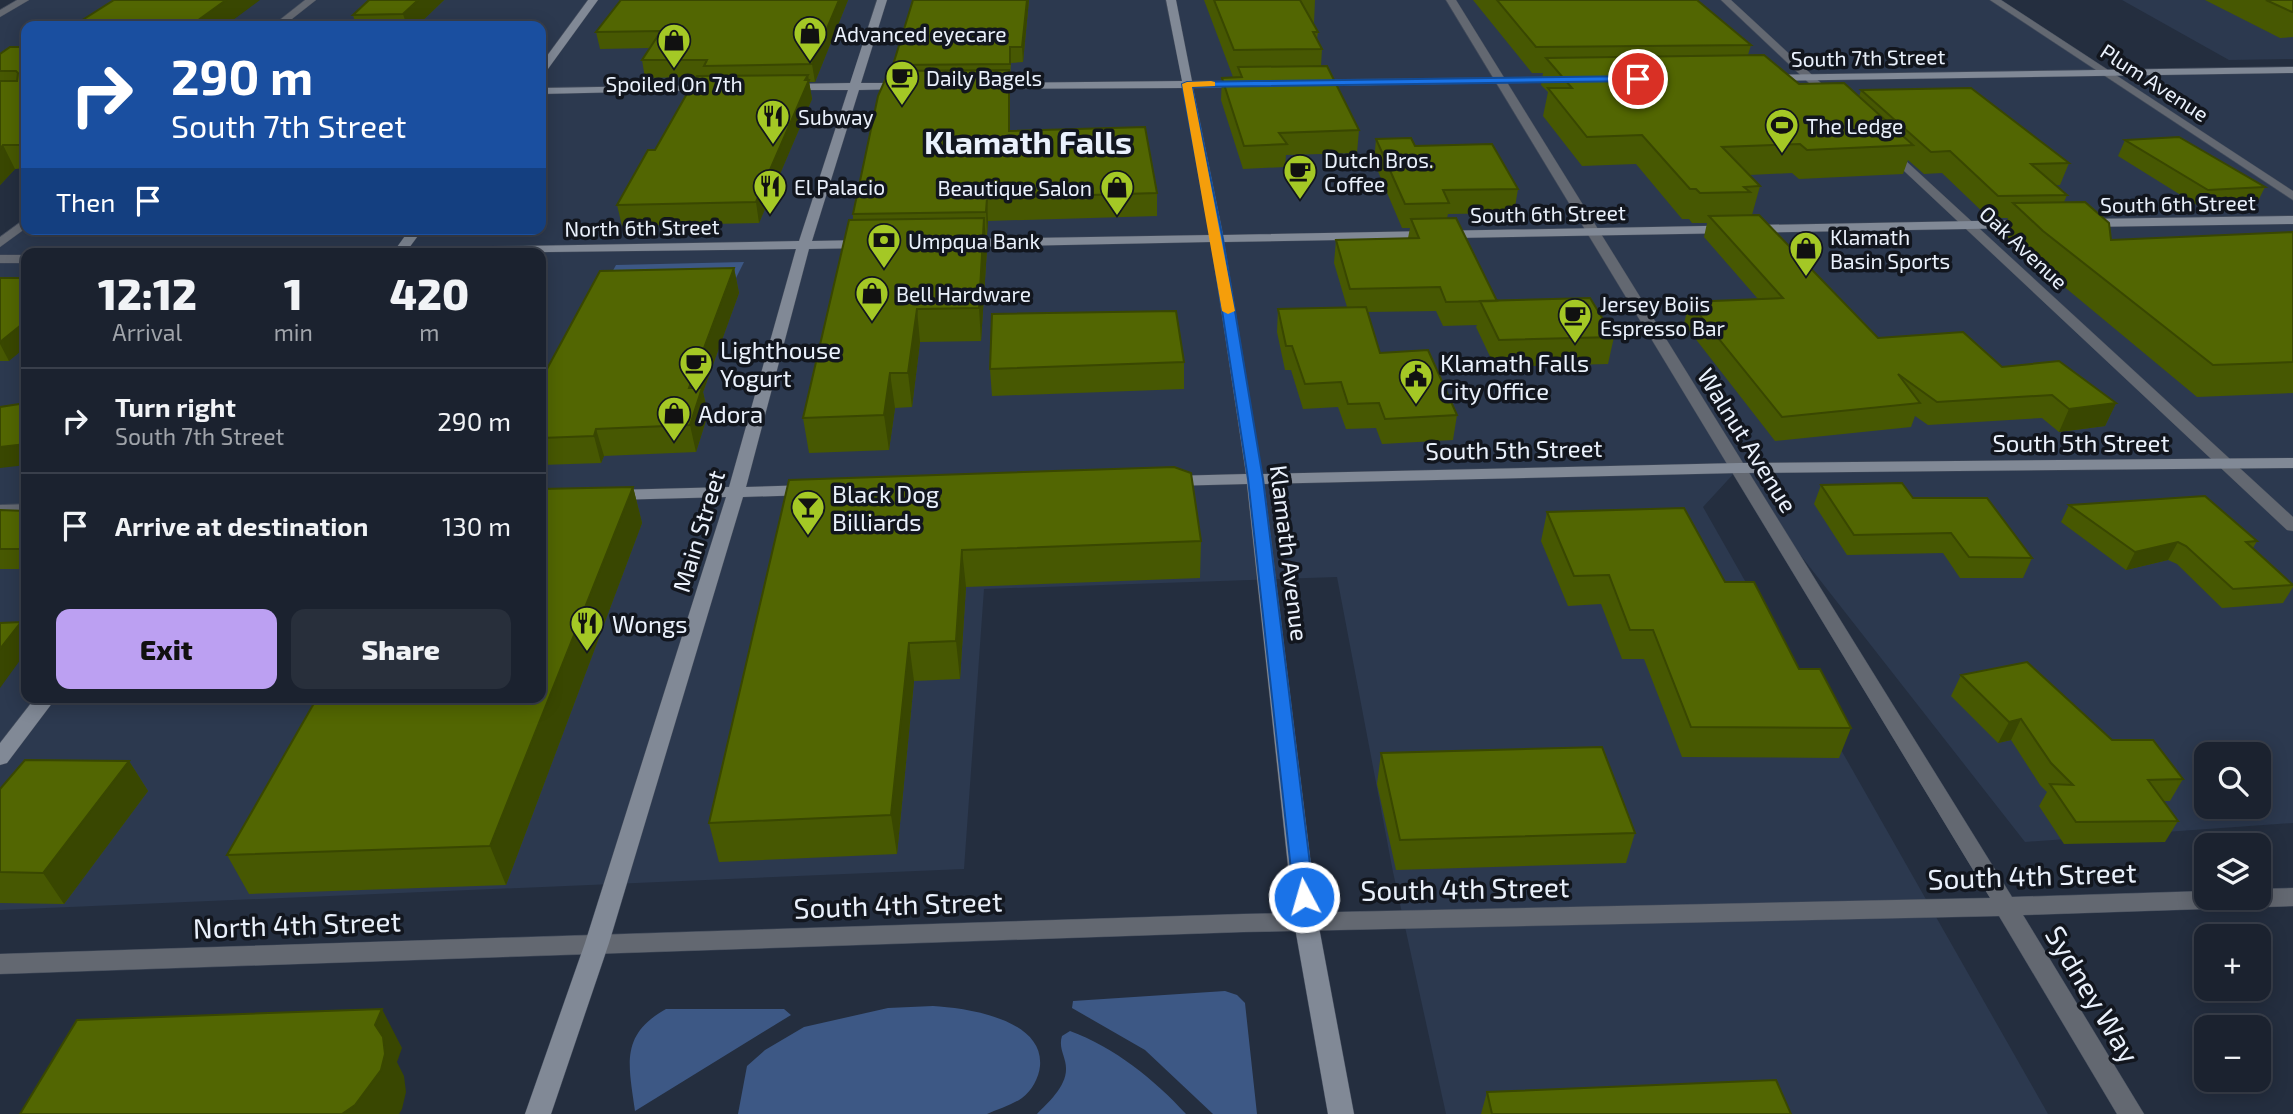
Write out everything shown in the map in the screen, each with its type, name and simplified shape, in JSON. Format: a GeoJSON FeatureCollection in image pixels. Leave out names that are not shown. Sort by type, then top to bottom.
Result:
{"type":"FeatureCollection","features":[{"type":"Feature","properties":{"kind":"main road"},"geometry":{"type":"LineString","coordinates":[[546,64],[593,0]]}},
{"type":"Feature","properties":{"kind":"main road","name":"Main Street"},"geometry":{"type":"LineString","coordinates":[[538,1114],[597,943],[736,492],[804,246],[882,0]]}},
{"type":"Feature","properties":{"kind":"main road","name":"Klamath Avenue"},"geometry":{"type":"LineString","coordinates":[[1171,0],[1217,239],[1255,479],[1306,922],[1341,1114]]}},
{"type":"Feature","properties":{"kind":"main road","name":"South 7th Street"},"geometry":{"type":"LineString","coordinates":[[1751,78],[2293,70]]}},
{"type":"Feature","properties":{"kind":"main road"},"geometry":{"type":"LineString","coordinates":[[1296,83],[1577,80]]}},
{"type":"Feature","properties":{"kind":"main road"},"geometry":{"type":"LineString","coordinates":[[978,86],[1255,84]]}},
{"type":"Feature","properties":{"kind":"main road"},"geometry":{"type":"LineString","coordinates":[[778,88],[923,86]]}},
{"type":"Feature","properties":{"kind":"main road"},"geometry":{"type":"LineString","coordinates":[[546,91],[723,88]]}},
{"type":"Feature","properties":{"kind":"main road","name":"South 6th Street"},"geometry":{"type":"LineString","coordinates":[[2078,224],[2293,220]]}},
{"type":"Feature","properties":{"kind":"main road","name":"South 6th Street"},"geometry":{"type":"LineString","coordinates":[[946,243],[2036,224]]}},
{"type":"Feature","properties":{"kind":"main road"},"geometry":{"type":"LineString","coordinates":[[804,246],[879,244]]}},
{"type":"Feature","properties":{"kind":"main road","name":"North 6th Street"},"geometry":{"type":"LineString","coordinates":[[546,250],[804,246]]}},
{"type":"Feature","properties":{"kind":"main road","name":"South 5th Street"},"geometry":{"type":"LineString","coordinates":[[1147,482],[1739,468],[2293,463]]}},
{"type":"Feature","properties":{"kind":"main road"},"geometry":{"type":"LineString","coordinates":[[594,496],[822,490]]}},
{"type":"Feature","properties":{"kind":"main road"},"geometry":{"type":"LineString","coordinates":[[0,758],[42,703]]}},
{"type":"Feature","properties":{"kind":"street"},"geometry":{"type":"LineString","coordinates":[[0,15],[24,0]]}},
{"type":"Feature","properties":{"kind":"street"},"geometry":{"type":"LineString","coordinates":[[284,21],[311,0]]}},
{"type":"Feature","properties":{"kind":"street","name":"Walnut Avenue"},"geometry":{"type":"LineString","coordinates":[[1451,0],[1498,81],[1739,468],[2005,904]]}},
{"type":"Feature","properties":{"kind":"street"},"geometry":{"type":"LineString","coordinates":[[1726,0],[1838,104]]}},
{"type":"Feature","properties":{"kind":"street","name":"Plum Avenue"},"geometry":{"type":"LineString","coordinates":[[1995,0],[2293,196]]}},
{"type":"Feature","properties":{"kind":"street","name":"Oak Avenue"},"geometry":{"type":"LineString","coordinates":[[1876,140],[2293,526]]}},
{"type":"Feature","properties":{"kind":"street"},"geometry":{"type":"LineString","coordinates":[[0,243],[21,226]]}},
{"type":"Feature","properties":{"kind":"street"},"geometry":{"type":"LineString","coordinates":[[0,259],[21,258]]}},
{"type":"Feature","properties":{"kind":"street"},"geometry":{"type":"LineString","coordinates":[[0,510],[21,509]]}},
{"type":"Feature","properties":{"kind":"street","name":"South 4th Street"},"geometry":{"type":"LineString","coordinates":[[597,943],[1306,922],[1935,909],[2005,904],[2293,897]]}},
{"type":"Feature","properties":{"kind":"street","name":"Sydney Way"},"geometry":{"type":"LineString","coordinates":[[2005,904],[2131,1114]]}},
{"type":"Feature","properties":{"kind":"street","name":"North 4th Street"},"geometry":{"type":"LineString","coordinates":[[0,964],[597,943]]}},
{"type":"Feature","properties":{"kind":"shaded area"},"geometry":{"type":"Polygon","coordinates":[[[25,0],[1995,0],[2108,73],[2293,70],[2293,823],[2025,842],[1762,506],[1738,469],[1703,507],[2048,1114],[1446,1114],[1393,872],[1337,577],[984,589],[964,869],[0,910],[0,243],[21,226],[21,235],[546,235],[546,21],[21,21],[21,98],[0,98],[0,15],[25,0]]]}},
{"type":"Feature","properties":{"kind":"shaded area"},"geometry":{"type":"Polygon","coordinates":[[[2122,0],[2293,0],[2293,59],[2229,60],[2122,0]]]}},
{"type":"Feature","properties":{"kind":"shaded area"},"geometry":{"type":"Polygon","coordinates":[[[744,262],[729,292],[600,294],[616,265],[744,262]]]}},
{"type":"Feature","properties":{"kind":"shaded area"},"geometry":{"type":"Polygon","coordinates":[[[1225,991],[1237,995],[1245,1003],[1257,1114],[1213,1114],[1145,1050],[1072,1008],[1073,1001],[1225,991]]]}},
{"type":"Feature","properties":{"kind":"shaded area"},"geometry":{"type":"Polygon","coordinates":[[[933,1006],[983,1013],[1017,1027],[1030,1037],[1038,1050],[1040,1066],[1037,1079],[1029,1092],[1014,1103],[987,1114],[738,1114],[747,1066],[765,1050],[804,1027],[888,1008],[933,1006]]]}},
{"type":"Feature","properties":{"kind":"shaded area"},"geometry":{"type":"Polygon","coordinates":[[[666,1009],[784,1009],[791,1015],[635,1111],[630,1066],[634,1041],[651,1019],[666,1009]]]}},
{"type":"Feature","properties":{"kind":"shaded area"},"geometry":{"type":"Polygon","coordinates":[[[1070,1031],[1118,1055],[1161,1089],[1186,1114],[1037,1114],[1056,1094],[1063,1081],[1066,1068],[1061,1040],[1062,1036],[1070,1031]]]}},
{"type":"Feature","properties":{"kind":"building"},"geometry":{"type":"Polygon","coordinates":[[[114,0],[226,0],[197,21],[81,21],[114,0]]]}},
{"type":"Feature","properties":{"kind":"building"},"geometry":{"type":"Polygon","coordinates":[[[369,0],[418,0],[403,14],[353,15],[369,0]]]}},
{"type":"Feature","properties":{"kind":"building"},"geometry":{"type":"Polygon","coordinates":[[[621,0],[839,0],[812,64],[704,66],[707,60],[642,60],[661,31],[596,32],[621,0]]]}},
{"type":"Feature","properties":{"kind":"building"},"geometry":{"type":"Polygon","coordinates":[[[913,0],[1027,0],[1022,47],[1010,47],[1010,64],[893,65],[913,0]]]}},
{"type":"Feature","properties":{"kind":"building"},"geometry":{"type":"Polygon","coordinates":[[[1214,0],[1300,0],[1318,32],[1313,32],[1322,49],[1234,50],[1214,0]]]}},
{"type":"Feature","properties":{"kind":"building"},"geometry":{"type":"Polygon","coordinates":[[[1497,0],[1697,0],[1751,45],[1536,47],[1497,0]]]}},
{"type":"Feature","properties":{"kind":"building"},"geometry":{"type":"Polygon","coordinates":[[[2266,0],[2293,0],[2293,12],[2292,12],[2266,0]]]}},
{"type":"Feature","properties":{"kind":"building"},"geometry":{"type":"Polygon","coordinates":[[[10,47],[21,47],[21,145],[3,145],[0,149],[0,81],[17,81],[18,73],[0,71],[0,54],[10,47]]]}},
{"type":"Feature","properties":{"kind":"building"},"geometry":{"type":"Polygon","coordinates":[[[1764,55],[1799,84],[1844,83],[1913,145],[1807,150],[1800,144],[1722,147],[1760,186],[1744,187],[1750,192],[1700,193],[1696,189],[1690,189],[1642,135],[1587,137],[1548,88],[1572,88],[1546,58],[1764,55]]]}},
{"type":"Feature","properties":{"kind":"building"},"geometry":{"type":"Polygon","coordinates":[[[1327,66],[1359,130],[1279,133],[1287,144],[1244,146],[1222,78],[1242,77],[1238,67],[1327,66]]]}},
{"type":"Feature","properties":{"kind":"building"},"geometry":{"type":"Polygon","coordinates":[[[1009,70],[1009,131],[1145,127],[1157,193],[987,198],[986,212],[853,214],[878,96],[889,71],[1009,70]]]}},
{"type":"Feature","properties":{"kind":"building"},"geometry":{"type":"Polygon","coordinates":[[[808,75],[805,80],[809,80],[756,202],[617,205],[648,150],[655,150],[697,76],[808,75]]]}},
{"type":"Feature","properties":{"kind":"building"},"geometry":{"type":"Polygon","coordinates":[[[1971,88],[2069,163],[2031,164],[2067,195],[1998,196],[1950,151],[1931,152],[1861,90],[1971,88]]]}},
{"type":"Feature","properties":{"kind":"building"},"geometry":{"type":"Polygon","coordinates":[[[2179,137],[2265,187],[2208,190],[2125,140],[2179,137]]]}},
{"type":"Feature","properties":{"kind":"building"},"geometry":{"type":"Polygon","coordinates":[[[1411,138],[1415,146],[1492,144],[1518,189],[1443,190],[1449,203],[1405,204],[1376,139],[1411,138]]]}},
{"type":"Feature","properties":{"kind":"building"},"geometry":{"type":"Polygon","coordinates":[[[2085,202],[2109,223],[2111,240],[2293,232],[2293,362],[2213,365],[2043,231],[2013,203],[2085,202]]]}},
{"type":"Feature","properties":{"kind":"building"},"geometry":{"type":"Polygon","coordinates":[[[1759,215],[1878,338],[1963,332],[2002,367],[2059,361],[2116,403],[2069,409],[2052,395],[1937,402],[1898,374],[1920,403],[1782,417],[1689,302],[1783,298],[1709,216],[1759,215]]]}},
{"type":"Feature","properties":{"kind":"building"},"geometry":{"type":"Polygon","coordinates":[[[984,218],[979,308],[917,309],[908,373],[890,373],[884,415],[803,418],[849,220],[984,218]]]}},
{"type":"Feature","properties":{"kind":"building"},"geometry":{"type":"Polygon","coordinates":[[[1456,218],[1497,301],[1446,302],[1440,287],[1350,289],[1336,240],[1419,238],[1411,219],[1456,218]]]}},
{"type":"Feature","properties":{"kind":"building"},"geometry":{"type":"Polygon","coordinates":[[[734,268],[689,388],[702,388],[690,425],[596,429],[594,436],[546,438],[546,371],[600,271],[734,268]]]}},
{"type":"Feature","properties":{"kind":"building"},"geometry":{"type":"Polygon","coordinates":[[[0,278],[21,278],[21,325],[0,342],[0,278]]]}},
{"type":"Feature","properties":{"kind":"building"},"geometry":{"type":"Polygon","coordinates":[[[1590,298],[1614,337],[1499,340],[1480,301],[1590,298]]]}},
{"type":"Feature","properties":{"kind":"building"},"geometry":{"type":"Polygon","coordinates":[[[1366,307],[1380,353],[1428,350],[1457,415],[1385,419],[1379,403],[1348,404],[1341,382],[1305,384],[1292,346],[1286,346],[1278,309],[1366,307]]]}},
{"type":"Feature","properties":{"kind":"building"},"geometry":{"type":"Polygon","coordinates":[[[1176,311],[1184,362],[990,369],[992,314],[1176,311]]]}},
{"type":"Feature","properties":{"kind":"building"},"geometry":{"type":"Polygon","coordinates":[[[21,404],[21,445],[0,447],[0,407],[21,404]]]}},
{"type":"Feature","properties":{"kind":"building"},"geometry":{"type":"Polygon","coordinates":[[[1174,467],[1191,473],[1201,541],[962,550],[956,641],[909,643],[891,815],[709,823],[789,480],[1174,467]]]}},
{"type":"Feature","properties":{"kind":"building"},"geometry":{"type":"Polygon","coordinates":[[[1902,483],[1913,498],[1987,498],[2032,558],[1969,557],[1951,533],[1854,535],[1821,485],[1902,483]]]}},
{"type":"Feature","properties":{"kind":"building"},"geometry":{"type":"Polygon","coordinates":[[[633,487],[490,846],[227,855],[314,703],[546,703],[546,489],[633,487]]]}},
{"type":"Feature","properties":{"kind":"building"},"geometry":{"type":"Polygon","coordinates":[[[2205,496],[2257,541],[2246,542],[2293,585],[2233,589],[2186,546],[2178,542],[2135,552],[2069,505],[2205,496]]]}},
{"type":"Feature","properties":{"kind":"building"},"geometry":{"type":"Polygon","coordinates":[[[1684,508],[1725,582],[1754,582],[1799,669],[1820,669],[1851,728],[1691,727],[1653,630],[1630,630],[1609,575],[1574,576],[1547,512],[1684,508]]]}},
{"type":"Feature","properties":{"kind":"building"},"geometry":{"type":"Polygon","coordinates":[[[0,510],[21,511],[21,549],[0,549],[0,510]]]}},
{"type":"Feature","properties":{"kind":"building"},"geometry":{"type":"Polygon","coordinates":[[[21,622],[0,649],[0,623],[21,622]]]}},
{"type":"Feature","properties":{"kind":"building"},"geometry":{"type":"Polygon","coordinates":[[[2027,662],[2112,740],[2153,740],[2183,779],[2148,780],[2178,821],[2076,822],[2050,784],[2073,785],[2051,763],[2021,719],[2009,722],[1961,675],[2027,662]]]}},
{"type":"Feature","properties":{"kind":"building"},"geometry":{"type":"Polygon","coordinates":[[[1602,747],[1635,833],[1400,840],[1381,753],[1602,747]]]}},
{"type":"Feature","properties":{"kind":"building"},"geometry":{"type":"Polygon","coordinates":[[[25,760],[129,761],[43,873],[0,872],[0,789],[25,760]]]}},
{"type":"Feature","properties":{"kind":"building"},"geometry":{"type":"Polygon","coordinates":[[[382,1009],[375,1025],[383,1037],[385,1054],[381,1070],[355,1105],[342,1114],[20,1114],[77,1020],[382,1009]]]}},
{"type":"Feature","properties":{"kind":"building"},"geometry":{"type":"Polygon","coordinates":[[[1776,1080],[1791,1114],[1492,1114],[1487,1092],[1776,1080]]]}},
{"type":"Feature","properties":{"kind":"slow traffic"},"geometry":{"type":"LineString","coordinates":[[1211,84],[1187,84],[1228,311]]}},
{"type":"Feature","properties":{"kind":"place","name":"Advanced eyecare"},"geometry":{"type":"Point","coordinates":[810,63]}},
{"type":"Feature","properties":{"kind":"place","name":"Spoiled On 7th"},"geometry":{"type":"Point","coordinates":[674,70]}},
{"type":"Feature","properties":{"kind":"place","name":"Daily Bagels"},"geometry":{"type":"Point","coordinates":[902,107]}},
{"type":"Feature","properties":{"kind":"place","name":"Subway"},"geometry":{"type":"Point","coordinates":[773,146]}},
{"type":"Feature","properties":{"kind":"place","name":"The Ledge"},"geometry":{"type":"Point","coordinates":[1782,155]}},
{"type":"Feature","properties":{"kind":"place","name":"Dutch Bros. Coffee"},"geometry":{"type":"Point","coordinates":[1300,201]}},
{"type":"Feature","properties":{"kind":"place","name":"El Palacio"},"geometry":{"type":"Point","coordinates":[770,216]}},
{"type":"Feature","properties":{"kind":"place","name":"Beautique Salon"},"geometry":{"type":"Point","coordinates":[1117,217]}},
{"type":"Feature","properties":{"kind":"place","name":"Umpqua Bank"},"geometry":{"type":"Point","coordinates":[884,270]}},
{"type":"Feature","properties":{"kind":"place","name":"Klamath Basin Sports"},"geometry":{"type":"Point","coordinates":[1806,278]}},
{"type":"Feature","properties":{"kind":"place","name":"Bell Hardware"},"geometry":{"type":"Point","coordinates":[872,323]}},
{"type":"Feature","properties":{"kind":"place","name":"Jersey Boiis Espresso Bar"},"geometry":{"type":"Point","coordinates":[1575,345]}},
{"type":"Feature","properties":{"kind":"place","name":"Lighthouse Yogurt"},"geometry":{"type":"Point","coordinates":[696,393]}},
{"type":"Feature","properties":{"kind":"place","name":"Klamath Falls City Office"},"geometry":{"type":"Point","coordinates":[1416,406]}},
{"type":"Feature","properties":{"kind":"place","name":"Adora"},"geometry":{"type":"Point","coordinates":[674,443]}},
{"type":"Feature","properties":{"kind":"place","name":"Black Dog Billiards"},"geometry":{"type":"Point","coordinates":[808,537]}},
{"type":"Feature","properties":{"kind":"place","name":"Wongs"},"geometry":{"type":"Point","coordinates":[587,653]}},
{"type":"Feature","properties":{"kind":"district","name":"Klamath Falls"},"geometry":{"type":"Point","coordinates":[1028,141]}},
{"type":"Feature","properties":{"kind":"route"},"geometry":{"type":"LineString","coordinates":[[1304,897],[1255,479],[1217,239],[1187,84],[1638,79]]}}]}
